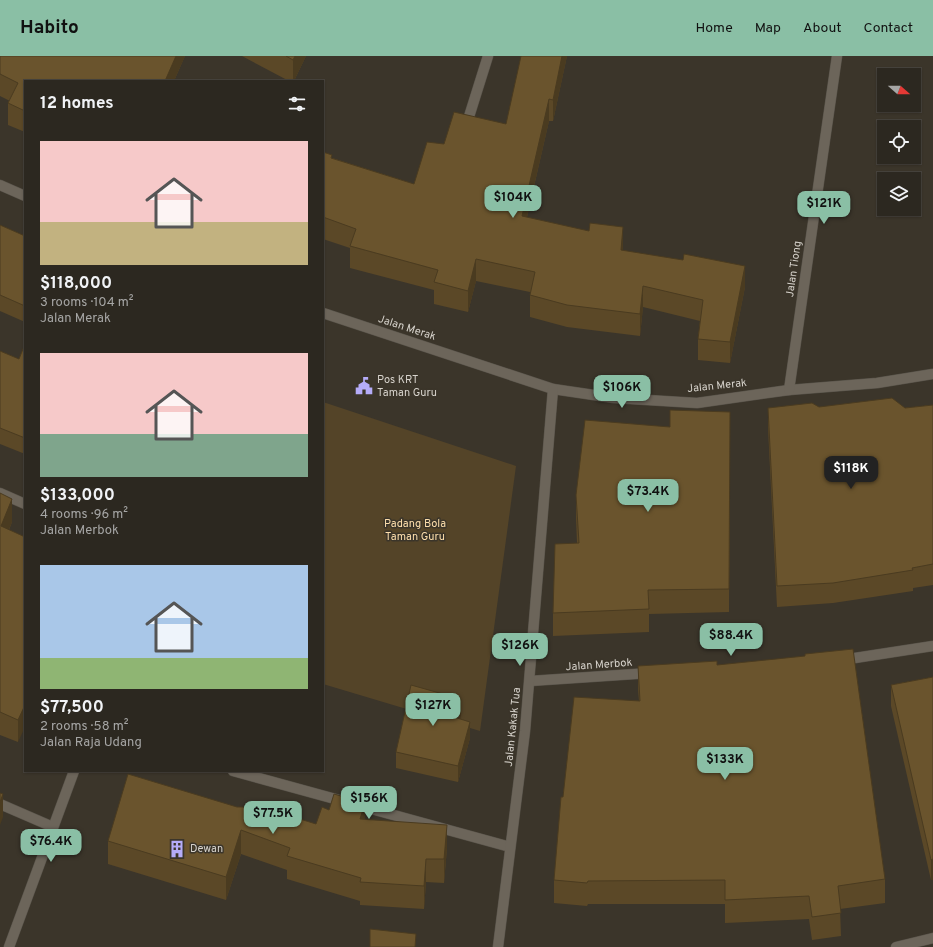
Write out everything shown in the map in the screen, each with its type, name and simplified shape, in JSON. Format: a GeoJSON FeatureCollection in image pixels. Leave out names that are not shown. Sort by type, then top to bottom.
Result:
{"type":"FeatureCollection","features":[{"type":"Feature","properties":{"kind":"street"},"geometry":{"type":"LineString","coordinates":[[467,123],[488,56]]}},
{"type":"Feature","properties":{"kind":"street","name":"Jalan Tiong"},"geometry":{"type":"LineString","coordinates":[[789,390],[837,56]]}},
{"type":"Feature","properties":{"kind":"street"},"geometry":{"type":"LineString","coordinates":[[0,185],[24,196]]}},
{"type":"Feature","properties":{"kind":"street","name":"Jalan Merak"},"geometry":{"type":"LineString","coordinates":[[324,313],[552,388],[614,398],[697,402],[789,390],[877,383],[933,374]]}},
{"type":"Feature","properties":{"kind":"street","name":"Jalan Kakak Tua"},"geometry":{"type":"LineString","coordinates":[[498,947],[526,731],[552,388]]}},
{"type":"Feature","properties":{"kind":"street"},"geometry":{"type":"LineString","coordinates":[[0,493],[24,504]]}},
{"type":"Feature","properties":{"kind":"street"},"geometry":{"type":"LineString","coordinates":[[831,660],[933,646]]}},
{"type":"Feature","properties":{"kind":"street","name":"Jalan Merbok"},"geometry":{"type":"LineString","coordinates":[[530,681],[658,673]]}},
{"type":"Feature","properties":{"kind":"street"},"geometry":{"type":"LineString","coordinates":[[9,947],[52,827],[74,772]]}},
{"type":"Feature","properties":{"kind":"street"},"geometry":{"type":"LineString","coordinates":[[237,772],[510,847]]}},
{"type":"Feature","properties":{"kind":"street"},"geometry":{"type":"LineString","coordinates":[[0,804],[52,827]]}},
{"type":"Feature","properties":{"kind":"street"},"geometry":{"type":"LineString","coordinates":[[896,947],[933,938]]}},
{"type":"Feature","properties":{"kind":"green space","name":"Padang Bola Taman Guru"},"geometry":{"type":"Polygon","coordinates":[[[324,402],[516,466],[480,731],[324,684],[324,402]]]}},
{"type":"Feature","properties":{"kind":"building"},"geometry":{"type":"Polygon","coordinates":[[[0,56],[176,56],[165,80],[24,80],[24,111],[8,103],[18,83],[0,74],[0,56]]]}},
{"type":"Feature","properties":{"kind":"building"},"geometry":{"type":"Polygon","coordinates":[[[286,56],[295,56],[293,60],[286,56]]]}},
{"type":"Feature","properties":{"kind":"building"},"geometry":{"type":"Polygon","coordinates":[[[521,56],[562,56],[553,100],[549,99],[522,216],[589,231],[590,223],[623,227],[621,250],[683,260],[684,254],[745,266],[730,342],[698,339],[703,300],[643,286],[640,314],[567,305],[530,295],[535,272],[476,259],[468,291],[434,282],[438,270],[350,246],[356,229],[324,217],[324,152],[332,155],[331,158],[414,184],[427,142],[444,144],[454,112],[506,124],[521,56]]]}},
{"type":"Feature","properties":{"kind":"building"},"geometry":{"type":"Polygon","coordinates":[[[0,225],[24,236],[24,306],[0,295],[0,225]]]}},
{"type":"Feature","properties":{"kind":"building"},"geometry":{"type":"Polygon","coordinates":[[[24,346],[24,438],[0,428],[0,351],[19,359],[24,346]]]}},
{"type":"Feature","properties":{"kind":"building"},"geometry":{"type":"Polygon","coordinates":[[[892,398],[905,408],[933,405],[933,564],[912,568],[913,570],[833,583],[777,586],[768,408],[812,403],[819,407],[892,398]]]}},
{"type":"Feature","properties":{"kind":"building"},"geometry":{"type":"Polygon","coordinates":[[[670,410],[730,412],[729,589],[648,590],[649,609],[553,613],[555,544],[579,543],[576,495],[585,420],[670,427],[670,410]]]}},
{"type":"Feature","properties":{"kind":"building"},"geometry":{"type":"Polygon","coordinates":[[[0,493],[12,499],[1,526],[24,537],[24,707],[18,720],[0,712],[0,493]]]}},
{"type":"Feature","properties":{"kind":"building"},"geometry":{"type":"Polygon","coordinates":[[[853,649],[885,879],[838,886],[841,913],[812,917],[809,896],[725,900],[725,880],[588,881],[587,883],[554,880],[561,797],[563,797],[574,697],[640,701],[638,666],[717,661],[717,665],[805,656],[805,654],[853,649]]]}},
{"type":"Feature","properties":{"kind":"building"},"geometry":{"type":"Polygon","coordinates":[[[933,677],[933,859],[931,860],[891,685],[933,677]]]}},
{"type":"Feature","properties":{"kind":"building"},"geometry":{"type":"Polygon","coordinates":[[[411,685],[461,699],[457,718],[470,722],[458,766],[396,752],[411,685]]]}},
{"type":"Feature","properties":{"kind":"building"},"geometry":{"type":"Polygon","coordinates":[[[128,774],[237,807],[248,807],[247,810],[298,825],[300,819],[316,824],[322,807],[329,810],[334,794],[365,803],[360,819],[447,825],[444,859],[426,859],[424,886],[360,882],[361,878],[287,856],[290,848],[241,830],[226,877],[108,841],[128,774]]]}},
{"type":"Feature","properties":{"kind":"building"},"geometry":{"type":"Polygon","coordinates":[[[0,793],[3,794],[0,802],[0,793]]]}},
{"type":"Feature","properties":{"kind":"building"},"geometry":{"type":"Polygon","coordinates":[[[370,929],[416,934],[415,947],[370,947],[370,929]]]}},
{"type":"Feature","properties":{"kind":"place","name":"Pos KRT Taman Guru"},"geometry":{"type":"Point","coordinates":[364,386]}},
{"type":"Feature","properties":{"kind":"place","name":"Dewan"},"geometry":{"type":"Point","coordinates":[177,849]}}]}
